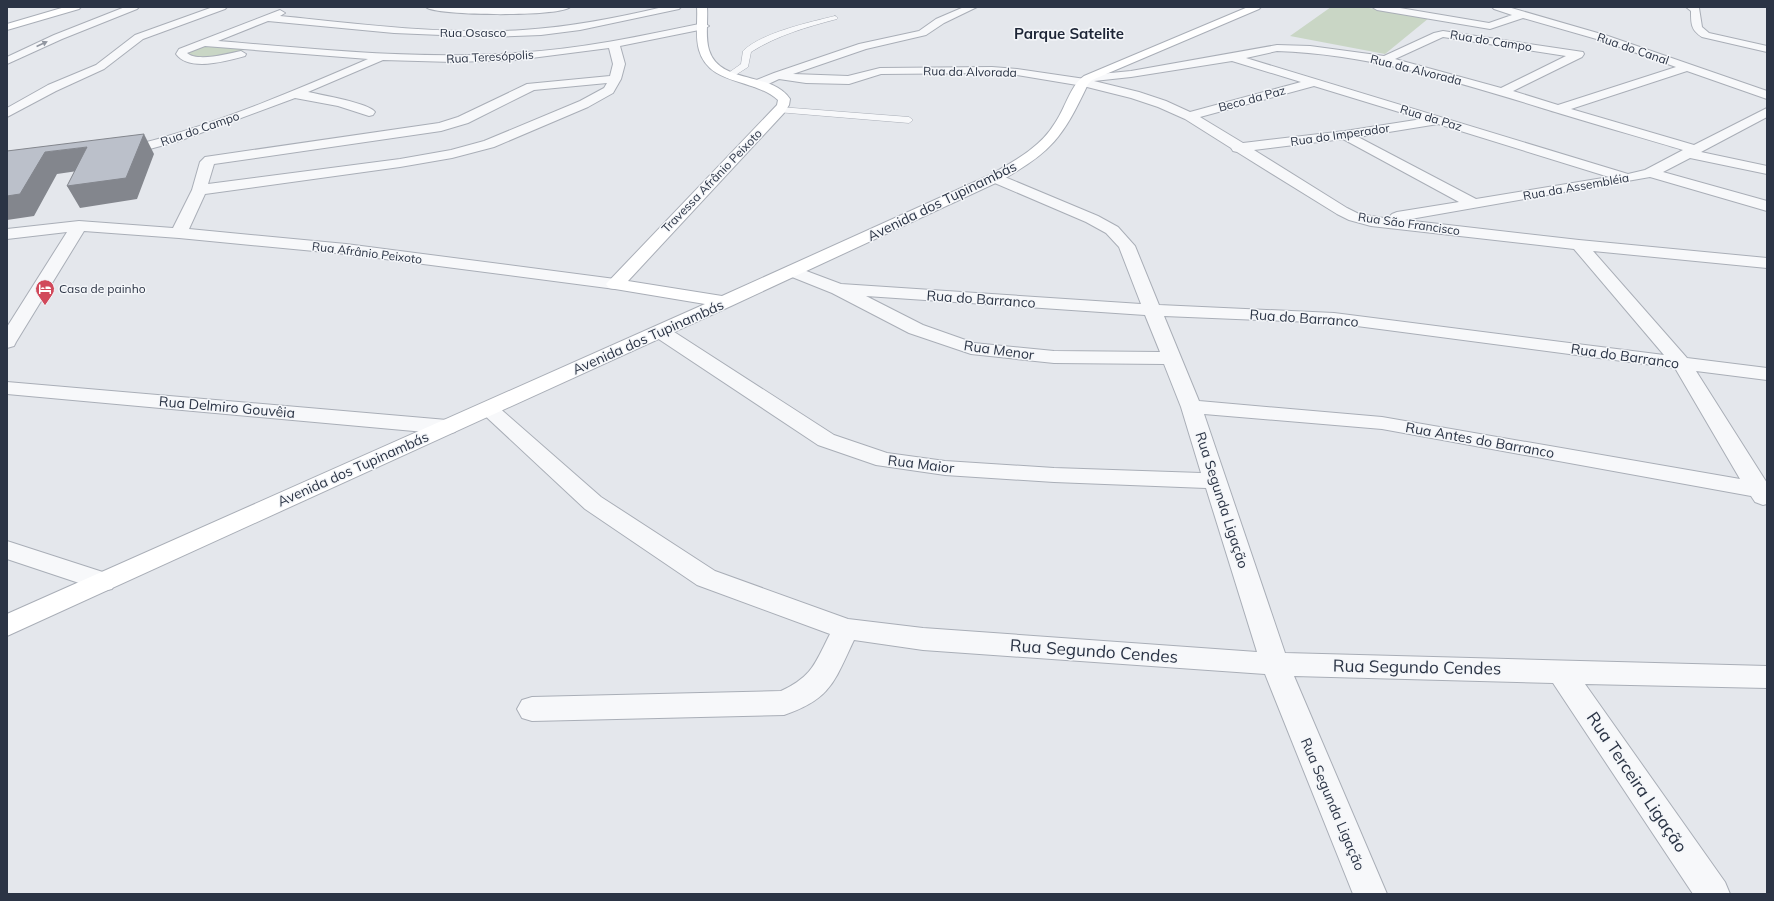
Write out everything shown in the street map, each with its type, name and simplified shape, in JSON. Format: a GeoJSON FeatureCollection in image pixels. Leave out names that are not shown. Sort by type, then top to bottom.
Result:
{"type":"FeatureCollection","features":[{"type":"Feature","properties":{"kind":"street"},"geometry":{"type":"LineString","coordinates":[[7,27],[65,8],[76,7]]}},
{"type":"Feature","properties":{"kind":"street"},"geometry":{"type":"LineString","coordinates":[[7,61],[58,37],[134,7]]}},
{"type":"Feature","properties":{"kind":"street"},"geometry":{"type":"LineString","coordinates":[[7,113],[52,88],[100,67],[139,37],[187,18],[222,7]]}},
{"type":"Feature","properties":{"kind":"street"},"geometry":{"type":"LineString","coordinates":[[431,7],[494,12],[565,7]]}},
{"type":"Feature","properties":{"kind":"street","name":"Rua Osasco"},"geometry":{"type":"LineString","coordinates":[[267,18],[391,30],[460,34],[521,33],[612,22],[676,7]]}},
{"type":"Feature","properties":{"kind":"street"},"geometry":{"type":"LineString","coordinates":[[702,7],[704,50],[708,60],[717,70],[728,76],[758,84],[772,89],[780,94],[784,99],[780,110]]}},
{"type":"Feature","properties":{"kind":"street"},"geometry":{"type":"LineString","coordinates":[[758,84],[778,75],[863,46],[922,33],[940,21],[972,7]]}},
{"type":"Feature","properties":{"kind":"street"},"geometry":{"type":"LineString","coordinates":[[1086,80],[1256,7]]}},
{"type":"Feature","properties":{"kind":"street"},"geometry":{"type":"LineString","coordinates":[[1377,7],[1490,26],[1522,14]]}},
{"type":"Feature","properties":{"kind":"street","name":"Rua do Canal"},"geometry":{"type":"LineString","coordinates":[[1498,7],[1604,38],[1767,96]]}},
{"type":"Feature","properties":{"kind":"street"},"geometry":{"type":"LineString","coordinates":[[1691,7],[1696,10],[1696,28],[1706,35],[1767,50]]}},
{"type":"Feature","properties":{"kind":"street","name":"Rua Teresópolis"},"geometry":{"type":"LineString","coordinates":[[274,48],[211,59],[194,60],[182,56],[181,54],[183,51],[292,9]]}},
{"type":"Feature","properties":{"kind":"street","name":"Rua Teresópolis"},"geometry":{"type":"LineString","coordinates":[[203,43],[438,59],[490,58],[545,54],[614,45],[704,26]]}},
{"type":"Feature","properties":{"kind":"street","name":"Rua do Campo"},"geometry":{"type":"LineString","coordinates":[[1385,60],[1443,34],[1578,55]]}},
{"type":"Feature","properties":{"kind":"street"},"geometry":{"type":"LineString","coordinates":[[1502,92],[1578,55],[1604,38]]}},
{"type":"Feature","properties":{"kind":"street"},"geometry":{"type":"LineString","coordinates":[[198,190],[400,163],[452,154],[489,144],[584,104],[609,90],[615,79],[618,64],[614,45]]}},
{"type":"Feature","properties":{"kind":"street","name":"Rua da Alvorada"},"geometry":{"type":"LineString","coordinates":[[778,75],[806,79],[849,80],[880,71],[992,70],[1086,80],[1131,74],[1288,47],[1310,49],[1385,60],[1502,92],[1691,151],[1767,170]]}},
{"type":"Feature","properties":{"kind":"street","name":"Rua do Campo"},"geometry":{"type":"LineString","coordinates":[[108,153],[138,148],[179,137],[295,94],[383,56]]}},
{"type":"Feature","properties":{"kind":"street","name":"Rua da Paz"},"geometry":{"type":"LineString","coordinates":[[1233,57],[1628,178]]}},
{"type":"Feature","properties":{"kind":"street"},"geometry":{"type":"LineString","coordinates":[[1557,109],[1685,68]]}},
{"type":"Feature","properties":{"kind":"street","name":"Rua da Alvorada"},"geometry":{"type":"LineString","coordinates":[[1105,71],[1131,74]]}},
{"type":"Feature","properties":{"kind":"street"},"geometry":{"type":"LineString","coordinates":[[179,233],[198,190],[207,162],[215,159],[442,127],[464,120],[531,87],[615,79]]}},
{"type":"Feature","properties":{"kind":"street","name":"Rua São Francisco"},"geometry":{"type":"LineString","coordinates":[[1086,80],[1135,95],[1189,116],[1238,148],[1354,217],[1371,221],[1579,245],[1767,263]]}},
{"type":"Feature","properties":{"kind":"street","name":"Avenida dos Tupinambás"},"geometry":{"type":"LineString","coordinates":[[7,626],[661,332],[995,178],[1029,158],[1058,130],[1086,80]]}},
{"type":"Feature","properties":{"kind":"street","name":"Beco da Paz"},"geometry":{"type":"LineString","coordinates":[[1189,116],[1315,82]]}},
{"type":"Feature","properties":{"kind":"street"},"geometry":{"type":"LineString","coordinates":[[295,94],[351,104],[369,112]]}},
{"type":"Feature","properties":{"kind":"street","name":"Travessa Afrânio Peixoto"},"geometry":{"type":"LineString","coordinates":[[615,284],[780,110]]}},
{"type":"Feature","properties":{"kind":"street","name":"Rua da Assembléia"},"geometry":{"type":"LineString","coordinates":[[1371,221],[1650,173],[1767,112]]}},
{"type":"Feature","properties":{"kind":"street","name":"Rua do Imperador"},"geometry":{"type":"LineString","coordinates":[[1238,148],[1345,135],[1441,121]]}},
{"type":"Feature","properties":{"kind":"street"},"geometry":{"type":"LineString","coordinates":[[1345,135],[1474,204]]}},
{"type":"Feature","properties":{"kind":"street"},"geometry":{"type":"LineString","coordinates":[[1650,173],[1767,206]]}},
{"type":"Feature","properties":{"kind":"street","name":"Rua Segunda Ligação"},"geometry":{"type":"LineString","coordinates":[[995,178],[1112,230],[1127,246],[1191,407],[1275,664],[1370,894]]}},
{"type":"Feature","properties":{"kind":"street"},"geometry":{"type":"LineString","coordinates":[[7,342],[79,226]]}},
{"type":"Feature","properties":{"kind":"street","name":"Rua Afrânio Peixoto"},"geometry":{"type":"LineString","coordinates":[[7,234],[79,226],[179,233],[346,249],[421,260],[483,266],[615,284],[725,302]]}},
{"type":"Feature","properties":{"kind":"street"},"geometry":{"type":"LineString","coordinates":[[1579,245],[1682,364],[1764,494]]}},
{"type":"Feature","properties":{"kind":"street","name":"Rua Menor"},"geometry":{"type":"LineString","coordinates":[[793,271],[838,290],[916,330],[971,348],[1054,358],[1171,358]]}},
{"type":"Feature","properties":{"kind":"street","name":"Rua do Barranco"},"geometry":{"type":"LineString","coordinates":[[838,290],[1152,310],[1334,318],[1767,374]]}},
{"type":"Feature","properties":{"kind":"street","name":"Rua Maior"},"geometry":{"type":"LineString","coordinates":[[661,332],[826,440],[884,460],[944,468],[1054,475],[1215,481]]}},
{"type":"Feature","properties":{"kind":"street","name":"Rua Delmiro Gouvêia"},"geometry":{"type":"LineString","coordinates":[[7,388],[447,427]]}},
{"type":"Feature","properties":{"kind":"street","name":"Rua Antes do Barranco"},"geometry":{"type":"LineString","coordinates":[[1191,407],[1382,423],[1764,494]]}},
{"type":"Feature","properties":{"kind":"street","name":"Rua Segundo Cendes"},"geometry":{"type":"LineString","coordinates":[[489,409],[593,503],[706,578],[846,629],[923,639],[1275,664],[1767,677]]}},
{"type":"Feature","properties":{"kind":"street"},"geometry":{"type":"LineString","coordinates":[[7,550],[103,582]]}},
{"type":"Feature","properties":{"kind":"street"},"geometry":{"type":"LineString","coordinates":[[532,709],[784,703],[807,692],[821,679],[846,629]]}},
{"type":"Feature","properties":{"kind":"street","name":"Rua Terceira Ligação"},"geometry":{"type":"LineString","coordinates":[[1562,671],[1713,894]]}},
{"type":"Feature","properties":{"kind":"lane"},"geometry":{"type":"LineString","coordinates":[[728,76],[745,65],[747,51],[764,40],[792,30],[835,18]]}},
{"type":"Feature","properties":{"kind":"lane"},"geometry":{"type":"LineString","coordinates":[[780,110],[910,120]]}},
{"type":"Feature","properties":{"kind":"green space"},"geometry":{"type":"Polygon","coordinates":[[[1331,7],[1363,7],[1429,18],[1385,54],[1290,36],[1331,7]]]}},
{"type":"Feature","properties":{"kind":"green space"},"geometry":{"type":"Polygon","coordinates":[[[203,44],[258,47],[208,58],[190,59],[185,51],[203,44]]]}},
{"type":"Feature","properties":{"kind":"building"},"geometry":{"type":"Polygon","coordinates":[[[144,134],[126,178],[67,186],[87,147],[45,152],[20,194],[7,196],[7,151],[144,134]]]}},
{"type":"Feature","properties":{"kind":"place","name":"Casa de painho"},"geometry":{"type":"Point","coordinates":[45,306]}},
{"type":"Feature","properties":{"kind":"district","name":"Parque Satelite"},"geometry":{"type":"Point","coordinates":[1069,34]}}]}
